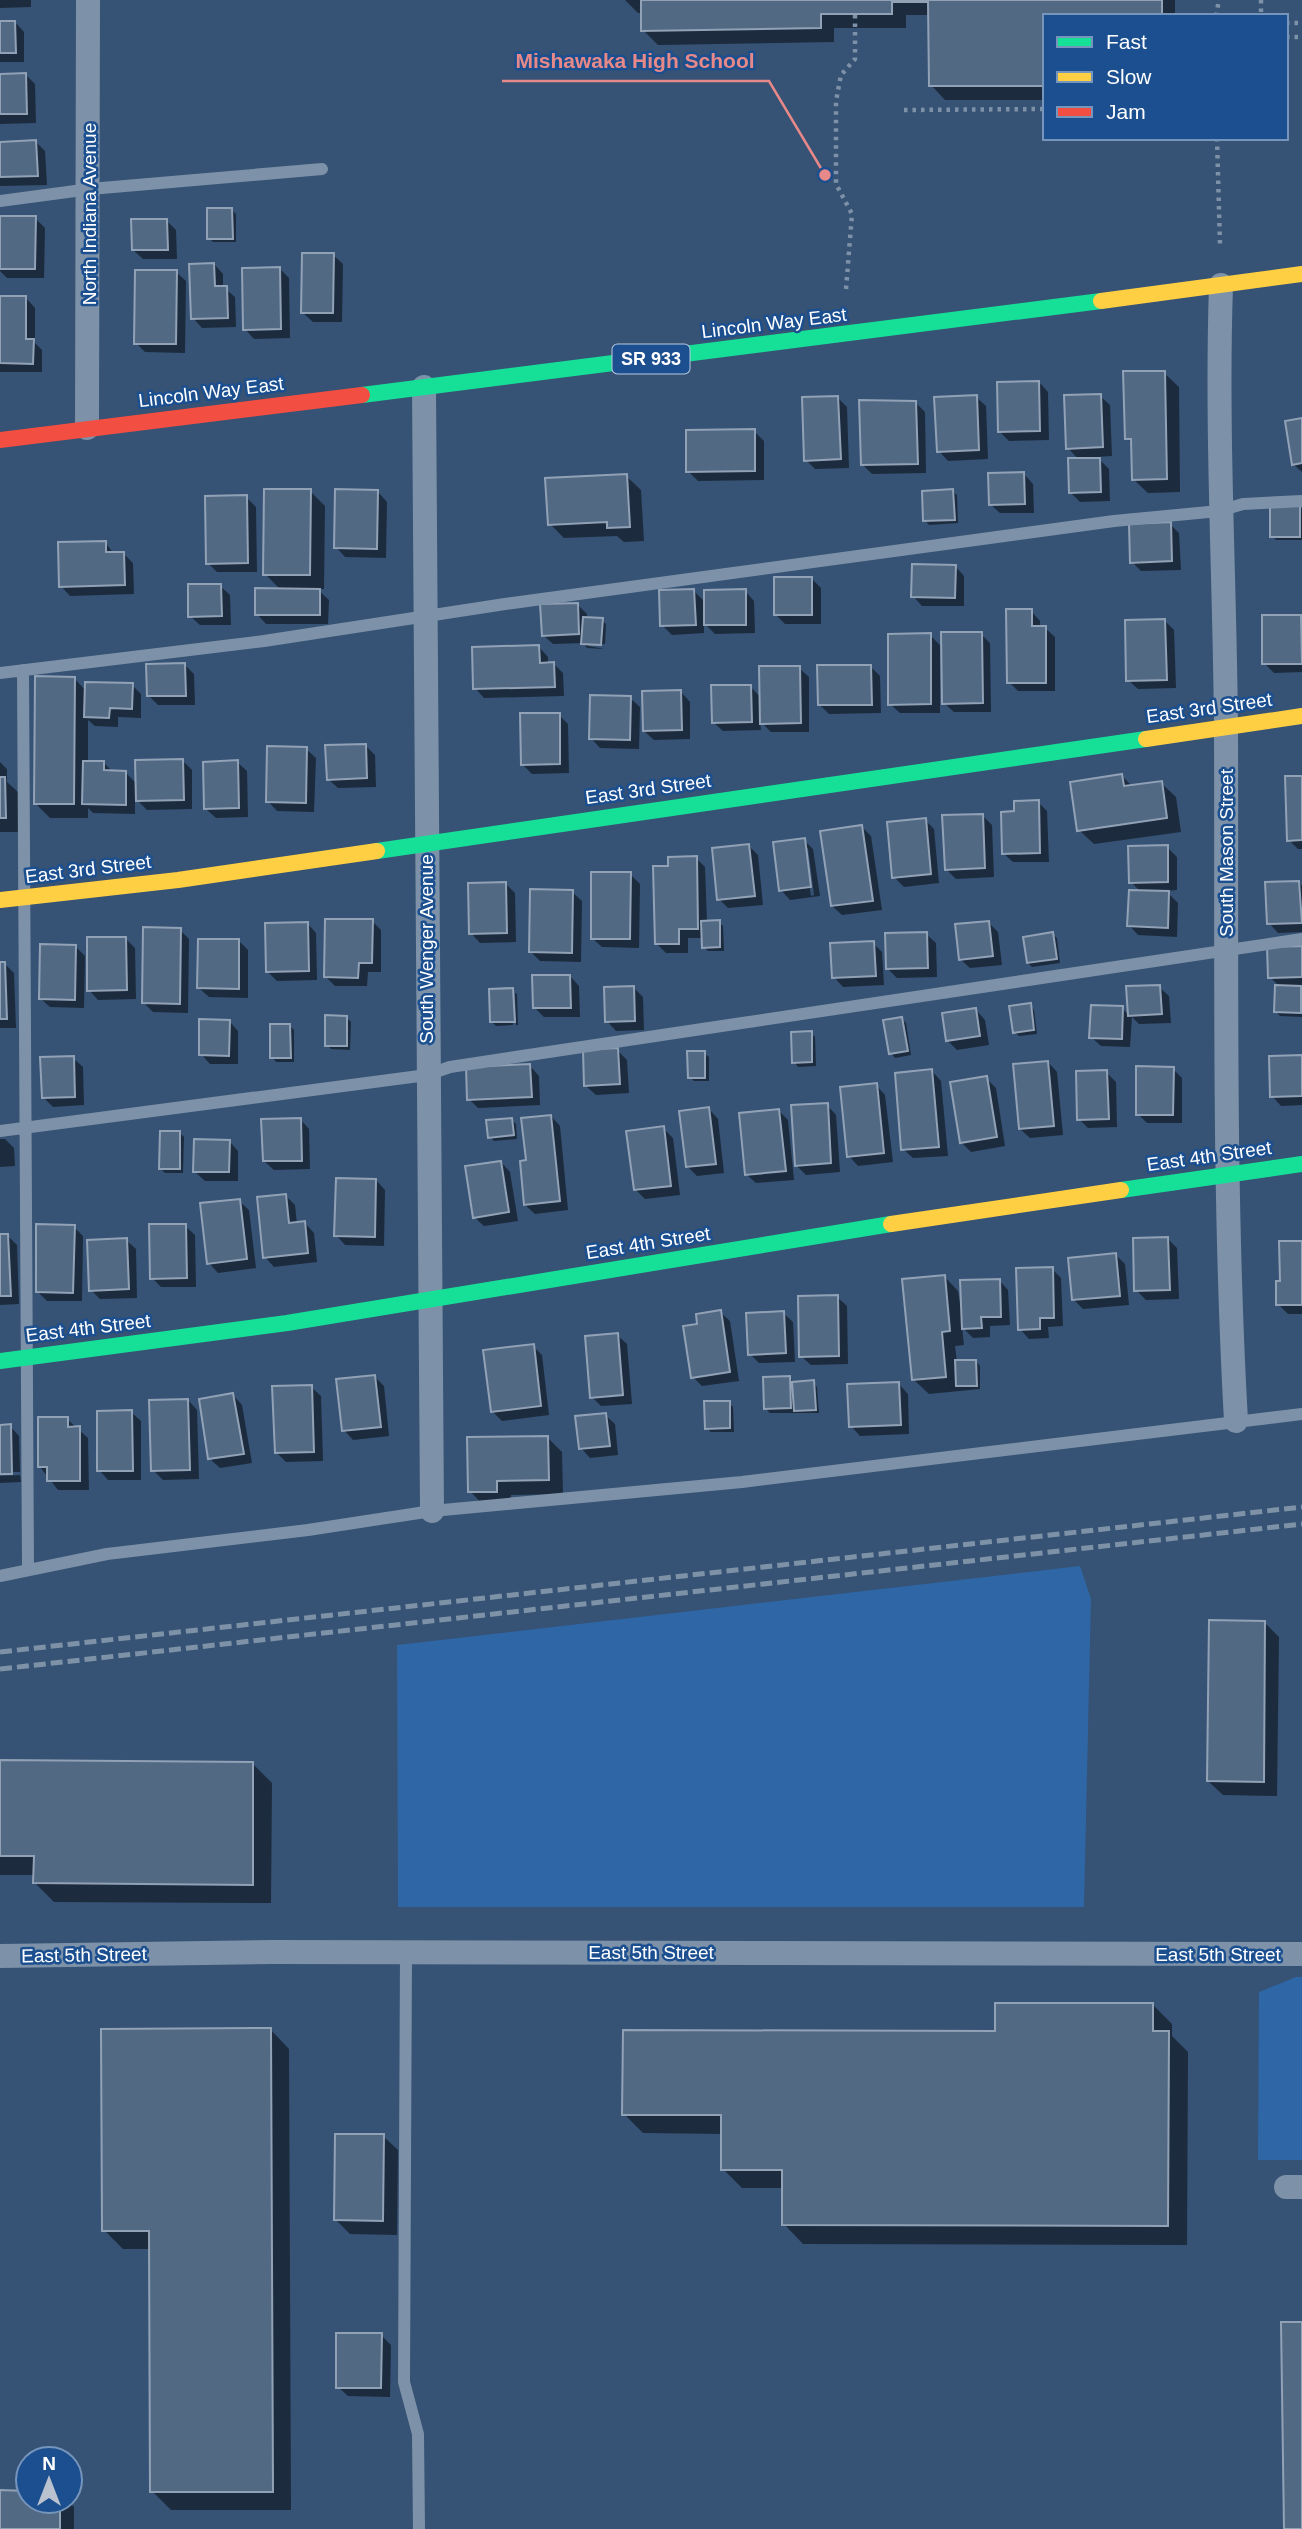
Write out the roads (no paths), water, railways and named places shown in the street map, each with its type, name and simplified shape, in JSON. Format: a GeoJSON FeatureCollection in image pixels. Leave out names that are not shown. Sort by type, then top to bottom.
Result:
{"type":"FeatureCollection","features":[{"type":"Feature","properties":{"kind":"street","name":"North Indiana Avenue"},"geometry":{"type":"LineString","coordinates":[[87,428],[90,190],[88,0]]}},
{"type":"Feature","properties":{"kind":"street","name":"Lincoln Way East"},"geometry":{"type":"LineString","coordinates":[[0,440],[1302,274]]}},
{"type":"Feature","properties":{"kind":"street","name":"South Mason Street"},"geometry":{"type":"LineString","coordinates":[[1221,285],[1219,511],[1226,727],[1228,1175],[1236,1421]]}},
{"type":"Feature","properties":{"kind":"street","name":"South Wenger Avenue"},"geometry":{"type":"LineString","coordinates":[[424,387],[432,1511]]}},
{"type":"Feature","properties":{"kind":"street","name":"East 3rd Street"},"geometry":{"type":"LineString","coordinates":[[0,900],[178,880],[1302,716]]}},
{"type":"Feature","properties":{"kind":"street","name":"East 4th Street"},"geometry":{"type":"LineString","coordinates":[[0,1360],[287,1323],[904,1222],[1302,1164]]}},
{"type":"Feature","properties":{"kind":"street","name":"East 5th Street"},"geometry":{"type":"LineString","coordinates":[[0,1956],[405,1953],[1302,1954]]}},
{"type":"Feature","properties":{"kind":"lane"},"geometry":{"type":"LineString","coordinates":[[0,201],[322,169]]}},
{"type":"Feature","properties":{"kind":"lane"},"geometry":{"type":"LineString","coordinates":[[0,673],[424,618],[505,604],[1072,526],[1219,511],[1243,504],[1302,501]]}},
{"type":"Feature","properties":{"kind":"lane"},"geometry":{"type":"LineString","coordinates":[[23,670],[28,1569]]}},
{"type":"Feature","properties":{"kind":"lane"},"geometry":{"type":"LineString","coordinates":[[0,1131],[427,1075],[450,1067],[1302,939]]}},
{"type":"Feature","properties":{"kind":"lane"},"geometry":{"type":"LineString","coordinates":[[0,1576],[107,1554],[307,1530],[432,1511],[742,1482],[1302,1414]]}},
{"type":"Feature","properties":{"kind":"lane"},"geometry":{"type":"LineString","coordinates":[[405,1953],[404,2382],[418,2434],[419,2529]]}},
{"type":"Feature","properties":{"kind":"railway"},"geometry":{"type":"LineString","coordinates":[[0,1652],[1302,1507]]}},
{"type":"Feature","properties":{"kind":"railway"},"geometry":{"type":"LineString","coordinates":[[0,1669],[1302,1524]]}},
{"type":"Feature","properties":{"kind":"place","name":"Mishawaka High School"},"geometry":{"type":"Point","coordinates":[825,175]}}]}
